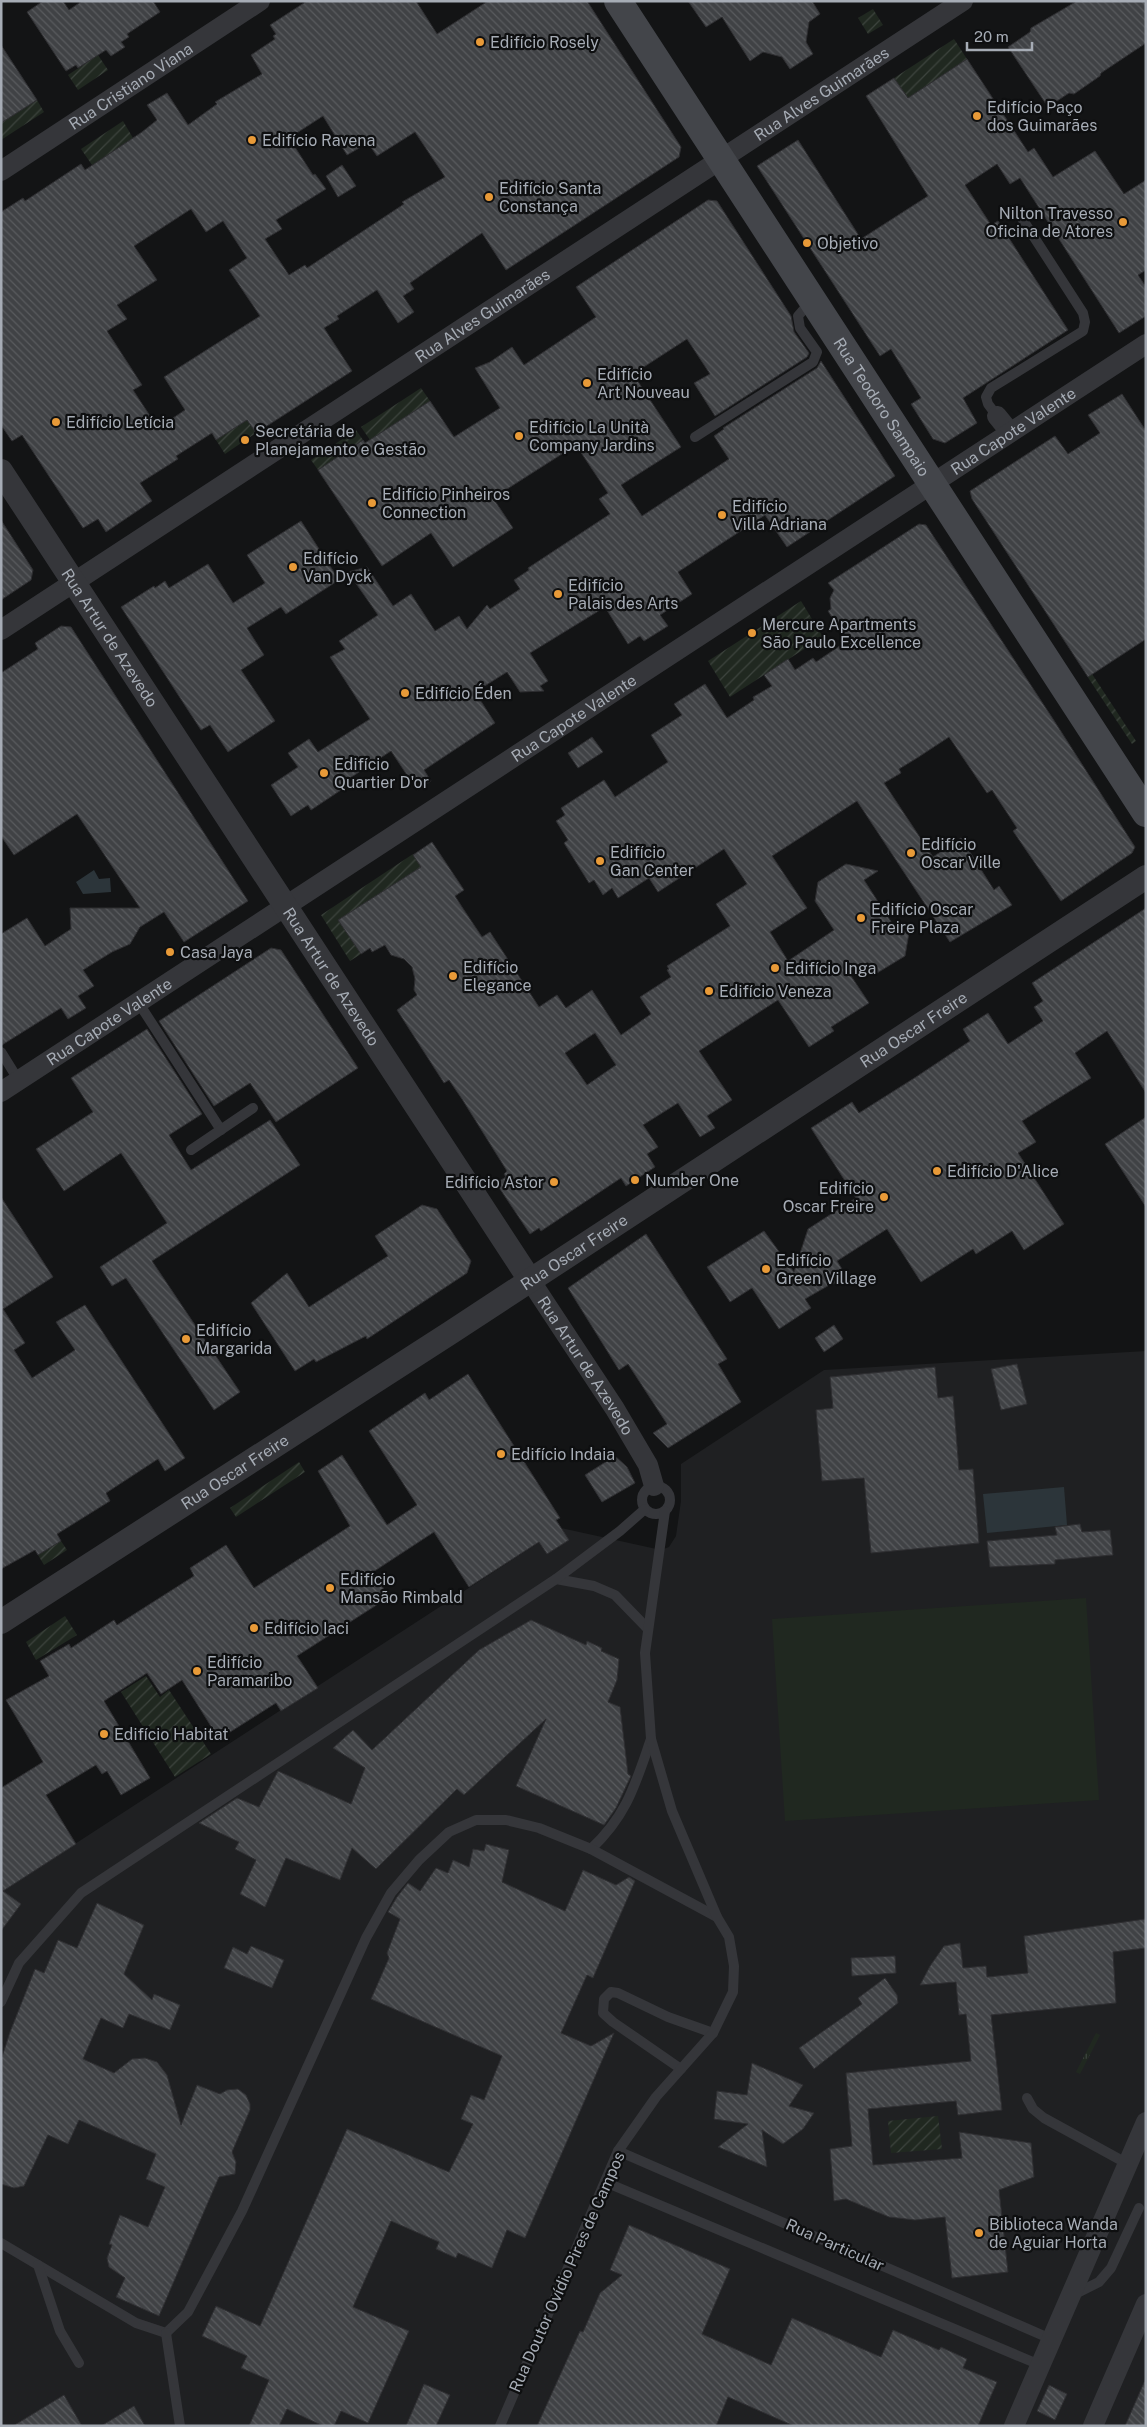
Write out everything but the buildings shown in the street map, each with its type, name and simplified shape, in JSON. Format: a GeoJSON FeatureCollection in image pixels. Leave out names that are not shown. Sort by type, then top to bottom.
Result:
{"type":"FeatureCollection","features":[{"type":"Feature","properties":{"kind":"main road","name":"Rua Teodoro Sampaio"},"geometry":{"type":"LineString","coordinates":[[618,1],[1146,813]]}},
{"type":"Feature","properties":{"kind":"street","name":"Rua Cristiano Viana"},"geometry":{"type":"LineString","coordinates":[[1,171],[260,1]]}},
{"type":"Feature","properties":{"kind":"street","name":"Rua Alves Guimarães"},"geometry":{"type":"LineString","coordinates":[[1,630],[963,1]]}},
{"type":"Feature","properties":{"kind":"street","name":"Rua Capote Valente"},"geometry":{"type":"LineString","coordinates":[[1,1092],[1146,344]]}},
{"type":"Feature","properties":{"kind":"street"},"geometry":{"type":"LineString","coordinates":[[997,416],[1010,432]]}},
{"type":"Feature","properties":{"kind":"street","name":"Rua Artur de Azevedo"},"geometry":{"type":"LineString","coordinates":[[1,471],[615,1409],[648,1465],[654,1486]]}},
{"type":"Feature","properties":{"kind":"street","name":"Rua Oscar Freire"},"geometry":{"type":"LineString","coordinates":[[1,1622],[1146,878]]}},
{"type":"Feature","properties":{"kind":"street"},"geometry":{"type":"LineString","coordinates":[[1014,2426],[1146,2122]]}},
{"type":"Feature","properties":{"kind":"street"},"geometry":{"type":"LineString","coordinates":[[1093,2426],[1146,2304]]}},
{"type":"Feature","properties":{"kind":"lane"},"geometry":{"type":"LineString","coordinates":[[997,416],[988,404],[986,397],[991,388],[1083,331],[1086,322],[1083,313],[1021,216]]}},
{"type":"Feature","properties":{"kind":"lane"},"geometry":{"type":"LineString","coordinates":[[695,437],[813,362],[817,352],[800,328],[798,316],[811,300]]}},
{"type":"Feature","properties":{"kind":"lane"},"geometry":{"type":"LineString","coordinates":[[138,1002],[221,1130]]}},
{"type":"Feature","properties":{"kind":"lane"},"geometry":{"type":"LineString","coordinates":[[1,1052],[19,1080]]}},
{"type":"Feature","properties":{"kind":"lane"},"geometry":{"type":"LineString","coordinates":[[191,1150],[253,1108]]}},
{"type":"Feature","properties":{"kind":"lane"},"geometry":{"type":"LineString","coordinates":[[654,1486],[663,1488],[669,1495],[670,1504],[665,1511],[652,1514],[644,1509],[643,1495],[647,1489],[654,1486]]}},
{"type":"Feature","properties":{"kind":"lane"},"geometry":{"type":"LineString","coordinates":[[1,2002],[19,1963],[81,1892],[556,1579],[620,1531],[644,1509]]}},
{"type":"Feature","properties":{"kind":"lane","name":"Rua Doutor Ovídio Pires de Campos"},"geometry":{"type":"LineString","coordinates":[[500,2426],[618,2151],[656,2097],[713,2033],[733,1992],[735,1980],[729,1936],[716,1916],[672,1811],[651,1740],[646,1683],[648,1629],[665,1511]]}},
{"type":"Feature","properties":{"kind":"lane"},"geometry":{"type":"LineString","coordinates":[[556,1579],[594,1586],[615,1595],[648,1629]]}},
{"type":"Feature","properties":{"kind":"lane","name":"Rua Doutor Ovídio Pires de Campos"},"geometry":{"type":"LineString","coordinates":[[591,1849],[619,1818],[632,1791],[651,1740]]}},
{"type":"Feature","properties":{"kind":"lane","name":"Rua Doutor Ovídio Pires de Campos"},"geometry":{"type":"LineString","coordinates":[[166,2333],[188,2312],[242,2211],[366,1938],[391,1893],[419,1860],[449,1832],[476,1820],[506,1820],[538,1828],[591,1849],[716,1916]]}},
{"type":"Feature","properties":{"kind":"lane"},"geometry":{"type":"LineString","coordinates":[[681,2069],[613,2022],[603,2012],[604,1998],[611,1992],[618,1992],[668,2016],[713,2033]]}},
{"type":"Feature","properties":{"kind":"lane"},"geometry":{"type":"LineString","coordinates":[[1027,2098],[1033,2109],[1044,2118],[1128,2164]]}},
{"type":"Feature","properties":{"kind":"lane","name":"Rua Particular"},"geometry":{"type":"LineString","coordinates":[[618,2151],[1052,2339]]}},
{"type":"Feature","properties":{"kind":"lane","name":"Rua Particular"},"geometry":{"type":"LineString","coordinates":[[605,2182],[1040,2365]]}},
{"type":"Feature","properties":{"kind":"lane"},"geometry":{"type":"LineString","coordinates":[[1070,2297],[1098,2282],[1111,2268],[1139,2208]]}},
{"type":"Feature","properties":{"kind":"lane"},"geometry":{"type":"LineString","coordinates":[[1,2243],[136,2323],[166,2333],[180,2426]]}},
{"type":"Feature","properties":{"kind":"lane"},"geometry":{"type":"LineString","coordinates":[[38,2265],[60,2331],[80,2363]]}},
{"type":"Feature","properties":{"kind":"shaded area"},"geometry":{"type":"Polygon","coordinates":[[[94,870],[99,879],[110,878],[111,892],[83,894],[76,882],[94,870]]]}},
{"type":"Feature","properties":{"kind":"shaded area"},"geometry":{"type":"Polygon","coordinates":[[[1146,1351],[1146,2426],[1,2426],[1,1892],[561,1528],[661,1550],[669,1547],[676,1536],[681,1501],[681,1464],[824,1370],[1146,1351]]]}},
{"type":"Feature","properties":{"kind":"shaded area"},"geometry":{"type":"Polygon","coordinates":[[[1064,1487],[1067,1525],[987,1533],[983,1494],[1064,1487]]]}},
{"type":"Feature","properties":{"kind":"green space"},"geometry":{"type":"Polygon","coordinates":[[[873,9],[883,25],[868,34],[858,18],[873,9]]]}},
{"type":"Feature","properties":{"kind":"green space"},"geometry":{"type":"Polygon","coordinates":[[[954,39],[967,59],[908,98],[894,78],[954,39]]]}},
{"type":"Feature","properties":{"kind":"green space"},"geometry":{"type":"Polygon","coordinates":[[[98,55],[108,70],[78,90],[68,75],[98,55]]]}},
{"type":"Feature","properties":{"kind":"green space"},"geometry":{"type":"Polygon","coordinates":[[[37,100],[44,112],[1,140],[1,123],[37,100]]]}},
{"type":"Feature","properties":{"kind":"green space"},"geometry":{"type":"Polygon","coordinates":[[[123,121],[133,138],[92,165],[81,149],[123,121]]]}},
{"type":"Feature","properties":{"kind":"green space"},"geometry":{"type":"Polygon","coordinates":[[[421,388],[430,401],[370,440],[361,427],[421,388]]]}},
{"type":"Feature","properties":{"kind":"green space"},"geometry":{"type":"Polygon","coordinates":[[[247,420],[256,433],[225,454],[216,440],[247,420]]]}},
{"type":"Feature","properties":{"kind":"green space"},"geometry":{"type":"Polygon","coordinates":[[[356,430],[363,440],[318,470],[311,460],[356,430]]]}},
{"type":"Feature","properties":{"kind":"green space"},"geometry":{"type":"Polygon","coordinates":[[[801,601],[823,637],[730,697],[708,661],[801,601]]]}},
{"type":"Feature","properties":{"kind":"green space"},"geometry":{"type":"Polygon","coordinates":[[[1092,674],[1136,741],[1132,744],[1087,676],[1092,674]]]}},
{"type":"Feature","properties":{"kind":"green space"},"geometry":{"type":"Polygon","coordinates":[[[413,854],[421,867],[339,920],[361,954],[350,961],[321,915],[413,854]]]}},
{"type":"Feature","properties":{"kind":"green space"},"geometry":{"type":"Polygon","coordinates":[[[299,1462],[305,1472],[236,1517],[230,1508],[299,1462]]]}},
{"type":"Feature","properties":{"kind":"green space"},"geometry":{"type":"Polygon","coordinates":[[[61,1541],[67,1550],[44,1565],[38,1555],[61,1541]]]}},
{"type":"Feature","properties":{"kind":"green space"},"geometry":{"type":"Polygon","coordinates":[[[1086,1598],[1099,1800],[785,1821],[772,1619],[1086,1598]]]}},
{"type":"Feature","properties":{"kind":"green space"},"geometry":{"type":"Polygon","coordinates":[[[65,1616],[77,1635],[36,1660],[26,1642],[65,1616]]]}},
{"type":"Feature","properties":{"kind":"green space"},"geometry":{"type":"Polygon","coordinates":[[[146,1676],[160,1697],[169,1690],[211,1754],[175,1777],[121,1692],[146,1676]]]}},
{"type":"Feature","properties":{"kind":"green space"},"geometry":{"type":"Polygon","coordinates":[[[1096,2033],[1100,2035],[1080,2074],[1076,2072],[1096,2033]]]}},
{"type":"Feature","properties":{"kind":"green space"},"geometry":{"type":"Polygon","coordinates":[[[938,2116],[942,2149],[891,2153],[888,2121],[938,2116]]]}},
{"type":"Feature","properties":{"kind":"place","name":"Edifício Rosely"},"geometry":{"type":"Point","coordinates":[480,42]}},
{"type":"Feature","properties":{"kind":"place","name":"Edifício Paço dos Guimarães"},"geometry":{"type":"Point","coordinates":[977,116]}},
{"type":"Feature","properties":{"kind":"place","name":"Edifício Ravena"},"geometry":{"type":"Point","coordinates":[252,140]}},
{"type":"Feature","properties":{"kind":"place","name":"Edifício Santa Constança"},"geometry":{"type":"Point","coordinates":[489,197]}},
{"type":"Feature","properties":{"kind":"place","name":"Nilton Travesso Oficina de Atores"},"geometry":{"type":"Point","coordinates":[1123,222]}},
{"type":"Feature","properties":{"kind":"place","name":"Objetivo"},"geometry":{"type":"Point","coordinates":[807,243]}},
{"type":"Feature","properties":{"kind":"place","name":"Edifício Art Nouveau"},"geometry":{"type":"Point","coordinates":[587,383]}},
{"type":"Feature","properties":{"kind":"place","name":"Edifício Letícia"},"geometry":{"type":"Point","coordinates":[56,422]}},
{"type":"Feature","properties":{"kind":"place","name":"Edifício La Unità Company Jardins"},"geometry":{"type":"Point","coordinates":[519,436]}},
{"type":"Feature","properties":{"kind":"place","name":"Secretária de Planejamento e Gestão"},"geometry":{"type":"Point","coordinates":[245,440]}},
{"type":"Feature","properties":{"kind":"place","name":"Edifício Pinheiros Connection"},"geometry":{"type":"Point","coordinates":[372,503]}},
{"type":"Feature","properties":{"kind":"place","name":"Edifício Villa Adriana"},"geometry":{"type":"Point","coordinates":[722,515]}},
{"type":"Feature","properties":{"kind":"place","name":"Edifício Van Dyck"},"geometry":{"type":"Point","coordinates":[293,567]}},
{"type":"Feature","properties":{"kind":"place","name":"Edifício Palais des Arts"},"geometry":{"type":"Point","coordinates":[558,594]}},
{"type":"Feature","properties":{"kind":"place","name":"Mercure Apartments São Paulo Excellence"},"geometry":{"type":"Point","coordinates":[752,633]}},
{"type":"Feature","properties":{"kind":"place","name":"Edifício Éden"},"geometry":{"type":"Point","coordinates":[405,693]}},
{"type":"Feature","properties":{"kind":"place","name":"Edifício Quartier D'or"},"geometry":{"type":"Point","coordinates":[324,773]}},
{"type":"Feature","properties":{"kind":"place","name":"Edifício Oscar Ville"},"geometry":{"type":"Point","coordinates":[911,853]}},
{"type":"Feature","properties":{"kind":"place","name":"Edifício Gan Center"},"geometry":{"type":"Point","coordinates":[600,861]}},
{"type":"Feature","properties":{"kind":"place","name":"Edifício Oscar Freire Plaza"},"geometry":{"type":"Point","coordinates":[861,918]}},
{"type":"Feature","properties":{"kind":"place","name":"Casa Jaya"},"geometry":{"type":"Point","coordinates":[170,952]}},
{"type":"Feature","properties":{"kind":"place","name":"Edifício Inga"},"geometry":{"type":"Point","coordinates":[775,968]}},
{"type":"Feature","properties":{"kind":"place","name":"Edifício Elegance"},"geometry":{"type":"Point","coordinates":[453,976]}},
{"type":"Feature","properties":{"kind":"place","name":"Edifício Veneza"},"geometry":{"type":"Point","coordinates":[709,991]}},
{"type":"Feature","properties":{"kind":"place","name":"Edifício D'Alice"},"geometry":{"type":"Point","coordinates":[937,1171]}},
{"type":"Feature","properties":{"kind":"place","name":"Number One"},"geometry":{"type":"Point","coordinates":[635,1180]}},
{"type":"Feature","properties":{"kind":"place","name":"Edifício Astor"},"geometry":{"type":"Point","coordinates":[554,1182]}},
{"type":"Feature","properties":{"kind":"place","name":"Edifício Oscar Freire"},"geometry":{"type":"Point","coordinates":[884,1197]}},
{"type":"Feature","properties":{"kind":"place","name":"Edifício Green Village"},"geometry":{"type":"Point","coordinates":[766,1269]}},
{"type":"Feature","properties":{"kind":"place","name":"Edifício Margarida"},"geometry":{"type":"Point","coordinates":[186,1339]}},
{"type":"Feature","properties":{"kind":"place","name":"Edifício Indaia"},"geometry":{"type":"Point","coordinates":[501,1454]}},
{"type":"Feature","properties":{"kind":"place","name":"Edifício Mansão Rimbald"},"geometry":{"type":"Point","coordinates":[330,1588]}},
{"type":"Feature","properties":{"kind":"place","name":"Edifício Iaci"},"geometry":{"type":"Point","coordinates":[254,1628]}},
{"type":"Feature","properties":{"kind":"place","name":"Edifício Paramaribo"},"geometry":{"type":"Point","coordinates":[197,1671]}},
{"type":"Feature","properties":{"kind":"place","name":"Edifício Habitat"},"geometry":{"type":"Point","coordinates":[104,1734]}},
{"type":"Feature","properties":{"kind":"place","name":"Biblioteca Wanda de Aguiar Horta"},"geometry":{"type":"Point","coordinates":[979,2233]}}]}
